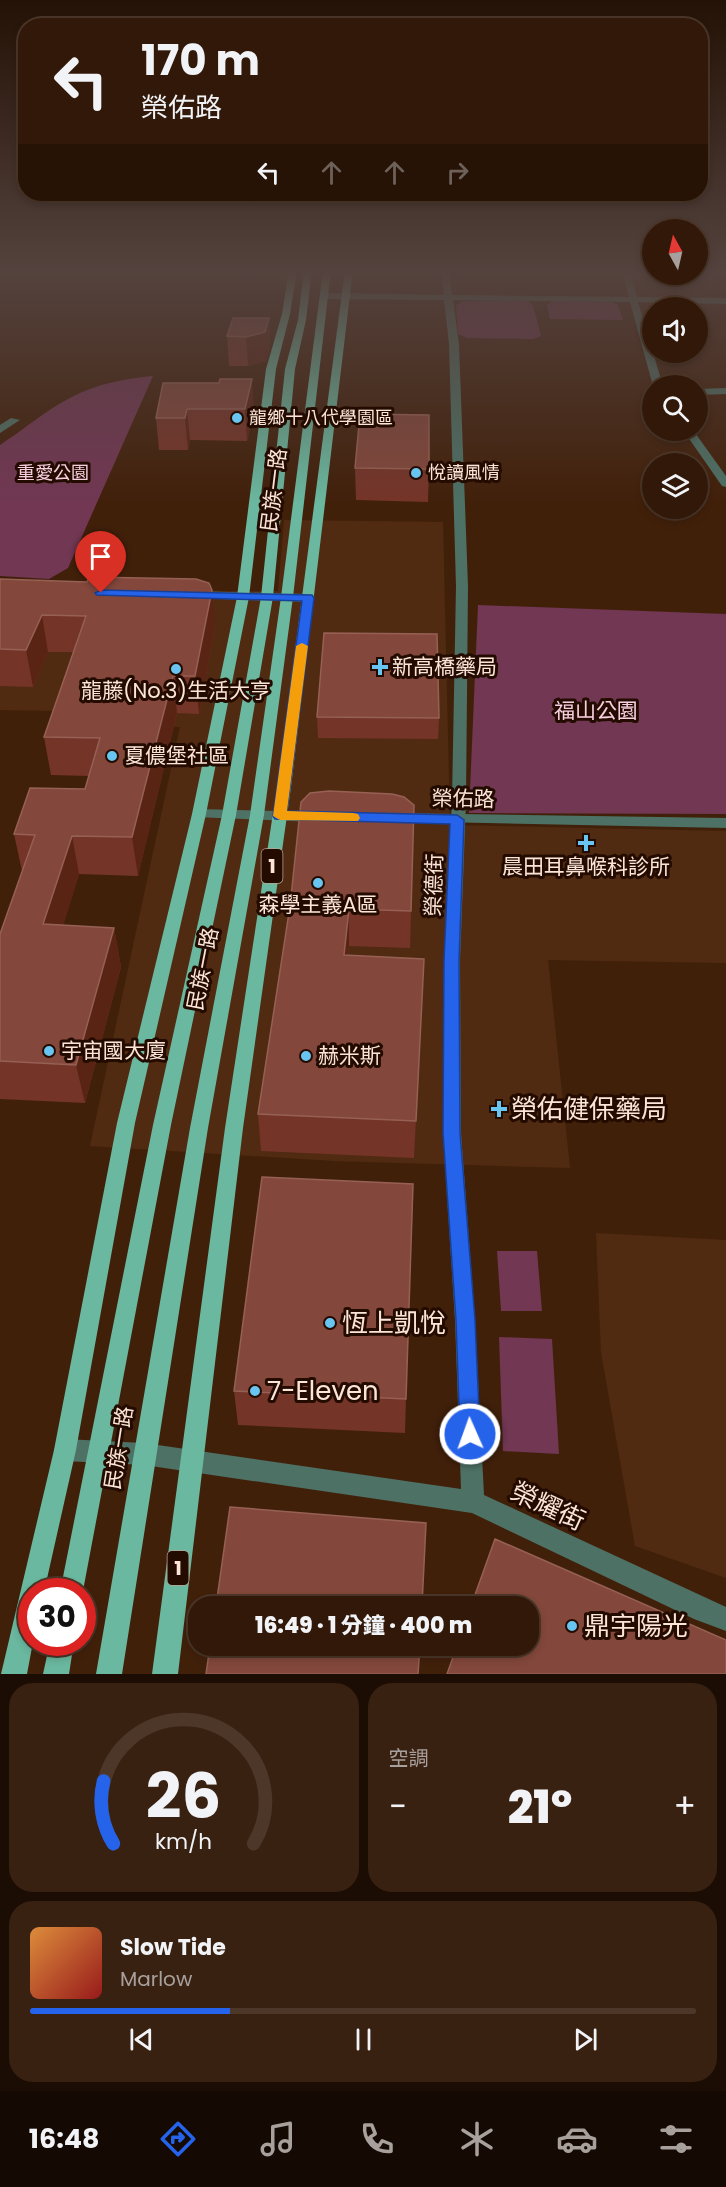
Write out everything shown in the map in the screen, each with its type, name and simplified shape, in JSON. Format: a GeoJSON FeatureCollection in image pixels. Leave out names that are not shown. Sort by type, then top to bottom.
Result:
{"type":"FeatureCollection","features":[{"type":"Feature","properties":{"kind":"main road","name":"民族一路"},"geometry":{"type":"LineString","coordinates":[[35,1578],[64,1450],[126,1123],[199,814],[243,597],[271,369],[277,348]]}},
{"type":"Feature","properties":{"kind":"main road","name":"民族一路"},"geometry":{"type":"LineString","coordinates":[[75,1578],[162,1125],[229,815],[267,597],[290,369],[295,348]]}},
{"type":"Feature","properties":{"kind":"main road","name":"民族一路"},"geometry":{"type":"LineString","coordinates":[[109,1674],[199,1128],[257,815],[318,348]]}},
{"type":"Feature","properties":{"kind":"main road","name":"1"},"geometry":{"type":"LineString","coordinates":[[165,1674],[234,1128],[280,816],[340,348]]}},
{"type":"Feature","properties":{"kind":"main road","name":"民族一路"},"geometry":{"type":"LineString","coordinates":[[14,1674],[18,1656]]}},
{"type":"Feature","properties":{"kind":"main road"},"geometry":{"type":"LineString","coordinates":[[56,1674],[59,1656]]}},
{"type":"Feature","properties":{"kind":"street","name":"榮德街"},"geometry":{"type":"LineString","coordinates":[[454,348],[462,586],[452,961],[452,1133],[465,1320],[473,1502]]}},
{"type":"Feature","properties":{"kind":"street"},"geometry":{"type":"LineString","coordinates":[[647,348],[655,375]]}},
{"type":"Feature","properties":{"kind":"street"},"geometry":{"type":"LineString","coordinates":[[708,392],[726,391]]}},
{"type":"Feature","properties":{"kind":"street"},"geometry":{"type":"LineString","coordinates":[[0,415],[15,420],[0,430]]}},
{"type":"Feature","properties":{"kind":"street"},"geometry":{"type":"LineString","coordinates":[[696,441],[726,484]]}},
{"type":"Feature","properties":{"kind":"street"},"geometry":{"type":"LineString","coordinates":[[182,595],[308,598]]}},
{"type":"Feature","properties":{"kind":"street"},"geometry":{"type":"LineString","coordinates":[[199,814],[333,817]]}},
{"type":"Feature","properties":{"kind":"street","name":"榮佑路"},"geometry":{"type":"LineString","coordinates":[[378,818],[726,823]]}},
{"type":"Feature","properties":{"kind":"street","name":"榮耀街"},"geometry":{"type":"LineString","coordinates":[[64,1450],[144,1454],[473,1502],[726,1619]]}},
{"type":"Feature","properties":{"kind":"shaded area"},"geometry":{"type":"Polygon","coordinates":[[[284,520],[443,522],[450,825],[726,831],[726,963],[548,960],[570,1168],[334,1161],[90,1146],[180,727],[117,725],[57,711],[0,710],[0,583],[278,591],[284,520]]]}},
{"type":"Feature","properties":{"kind":"shaded area"},"geometry":{"type":"Polygon","coordinates":[[[596,1233],[726,1240],[726,1578],[635,1546],[601,1352],[596,1233]]]}},
{"type":"Feature","properties":{"kind":"green space","name":"重愛公園"},"geometry":{"type":"Polygon","coordinates":[[[153,376],[68,568],[49,579],[0,576],[0,445],[56,406],[80,393],[115,382],[153,376]]]}},
{"type":"Feature","properties":{"kind":"green space","name":"福山公園"},"geometry":{"type":"Polygon","coordinates":[[[478,605],[726,614],[726,814],[469,813],[478,605]]]}},
{"type":"Feature","properties":{"kind":"green space"},"geometry":{"type":"Polygon","coordinates":[[[497,1251],[537,1251],[542,1311],[501,1311],[497,1251]]]}},
{"type":"Feature","properties":{"kind":"green space"},"geometry":{"type":"Polygon","coordinates":[[[499,1337],[552,1339],[559,1454],[503,1451],[499,1337]]]}},
{"type":"Feature","properties":{"kind":"building"},"geometry":{"type":"Polygon","coordinates":[[[220,379],[252,379],[245,409],[187,409],[185,418],[156,418],[163,383],[219,383],[220,379]]]}},
{"type":"Feature","properties":{"kind":"building"},"geometry":{"type":"Polygon","coordinates":[[[360,414],[429,415],[429,469],[355,468],[360,414]]]}},
{"type":"Feature","properties":{"kind":"building"},"geometry":{"type":"Polygon","coordinates":[[[89,577],[196,579],[209,583],[212,590],[195,676],[173,676],[132,837],[72,836],[43,924],[114,928],[76,1065],[0,1061],[0,934],[35,835],[14,834],[30,788],[85,789],[100,738],[44,737],[86,616],[42,615],[26,650],[0,649],[0,579],[87,582],[89,577]]]}},
{"type":"Feature","properties":{"kind":"building"},"geometry":{"type":"Polygon","coordinates":[[[324,633],[437,634],[439,718],[317,717],[324,633]]]}},
{"type":"Feature","properties":{"kind":"building"},"geometry":{"type":"Polygon","coordinates":[[[329,791],[392,794],[404,797],[414,805],[411,911],[349,909],[344,955],[424,959],[416,1121],[258,1114],[290,906],[301,802],[310,793],[329,791]]]}},
{"type":"Feature","properties":{"kind":"building","name":"恆上凱悅"},"geometry":{"type":"Polygon","coordinates":[[[262,1177],[413,1184],[406,1399],[234,1391],[262,1177]]]}},
{"type":"Feature","properties":{"kind":"building"},"geometry":{"type":"Polygon","coordinates":[[[230,1507],[426,1523],[422,1596],[217,1596],[230,1507]]]}},
{"type":"Feature","properties":{"kind":"building"},"geometry":{"type":"Polygon","coordinates":[[[495,1539],[726,1640],[726,1674],[447,1674],[453,1656],[539,1656],[539,1596],[475,1596],[495,1539]]]}},
{"type":"Feature","properties":{"kind":"building"},"geometry":{"type":"Polygon","coordinates":[[[209,1656],[419,1656],[418,1674],[206,1674],[209,1656]]]}},
{"type":"Feature","properties":{"kind":"slow traffic"},"geometry":{"type":"LineString","coordinates":[[302,646],[280,816],[353,818]]}},
{"type":"Feature","properties":{"kind":"place","name":"龍鄉十八代學園區"},"geometry":{"type":"Point","coordinates":[237,418]}},
{"type":"Feature","properties":{"kind":"place","name":"悅讀風情"},"geometry":{"type":"Point","coordinates":[416,473]}},
{"type":"Feature","properties":{"kind":"place","name":"新高橋藥局"},"geometry":{"type":"Point","coordinates":[380,667]}},
{"type":"Feature","properties":{"kind":"place","name":"龍藤(No.3)生活大亨"},"geometry":{"type":"Point","coordinates":[176,669]}},
{"type":"Feature","properties":{"kind":"place","name":"夏儂堡社區"},"geometry":{"type":"Point","coordinates":[112,756]}},
{"type":"Feature","properties":{"kind":"place","name":"晨田耳鼻喉科診所"},"geometry":{"type":"Point","coordinates":[586,843]}},
{"type":"Feature","properties":{"kind":"place","name":"森學主義A區"},"geometry":{"type":"Point","coordinates":[318,883]}},
{"type":"Feature","properties":{"kind":"place","name":"宇宙國大廈"},"geometry":{"type":"Point","coordinates":[49,1051]}},
{"type":"Feature","properties":{"kind":"place","name":"赫米斯"},"geometry":{"type":"Point","coordinates":[306,1056]}},
{"type":"Feature","properties":{"kind":"place","name":"榮佑健保藥局"},"geometry":{"type":"Point","coordinates":[499,1109]}},
{"type":"Feature","properties":{"kind":"place","name":"恆上凱悅"},"geometry":{"type":"Point","coordinates":[330,1323]}},
{"type":"Feature","properties":{"kind":"place","name":"7-Eleven"},"geometry":{"type":"Point","coordinates":[255,1391]}},
{"type":"Feature","properties":{"kind":"place","name":"鼎宇陽光"},"geometry":{"type":"Point","coordinates":[572,1626]}},
{"type":"Feature","properties":{"kind":"route"},"geometry":{"type":"LineString","coordinates":[[101,593],[308,598],[280,816],[457,820],[452,961],[452,1133],[465,1320],[470,1434]]}}]}
